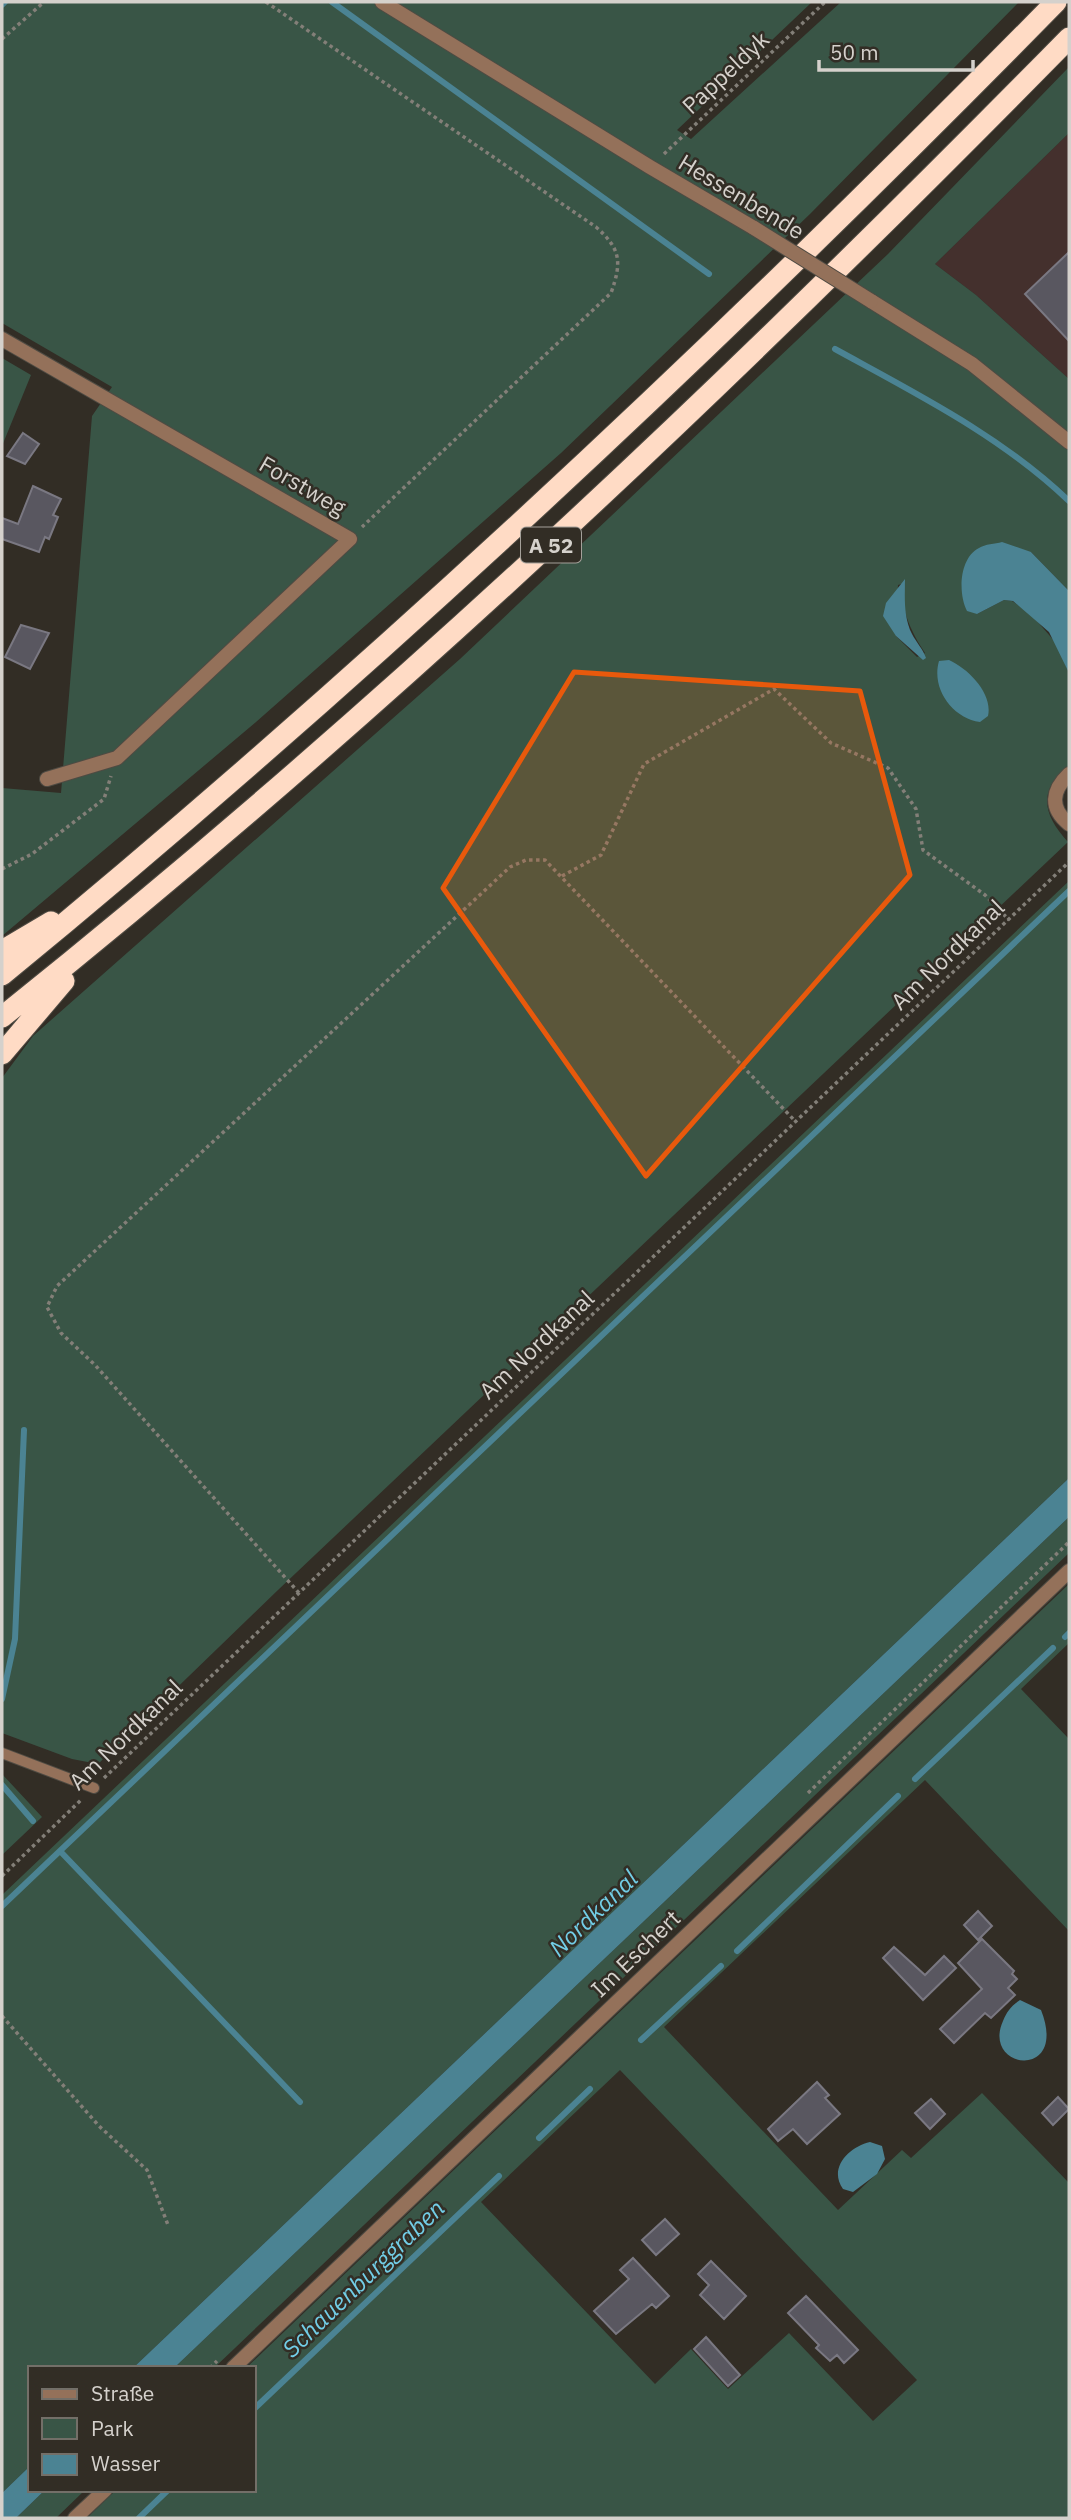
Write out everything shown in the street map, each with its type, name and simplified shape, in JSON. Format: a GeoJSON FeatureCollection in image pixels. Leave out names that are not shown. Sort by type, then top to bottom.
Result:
{"type":"FeatureCollection","features":[{"type":"Feature","properties":{"kind":"highway","name":"A 52"},"geometry":{"type":"LineString","coordinates":[[2,975],[107,888],[478,564],[733,323],[897,163],[1056,2]]}},
{"type":"Feature","properties":{"kind":"highway","name":"A 52"},"geometry":{"type":"LineString","coordinates":[[2,1017],[151,897],[515,579],[716,391],[1069,38]]}},
{"type":"Feature","properties":{"kind":"highway"},"geometry":{"type":"LineString","coordinates":[[2,951],[107,888]]}},
{"type":"Feature","properties":{"kind":"highway"},"geometry":{"type":"LineString","coordinates":[[2,1054],[52,993],[151,897]]}},
{"type":"Feature","properties":{"kind":"street","name":"Hessenbende"},"geometry":{"type":"LineString","coordinates":[[382,2],[972,364],[1069,442]]}},
{"type":"Feature","properties":{"kind":"street","name":"Forstweg"},"geometry":{"type":"LineString","coordinates":[[2,339],[350,539],[117,758],[47,779]]}},
{"type":"Feature","properties":{"kind":"street"},"geometry":{"type":"LineString","coordinates":[[1069,774],[1055,792],[1054,806],[1069,824]]}},
{"type":"Feature","properties":{"kind":"street","name":"Im Eschert"},"geometry":{"type":"LineString","coordinates":[[235,2366],[1069,1572]]}},
{"type":"Feature","properties":{"kind":"street"},"geometry":{"type":"LineString","coordinates":[[75,2518],[102,2492]]}},
{"type":"Feature","properties":{"kind":"lane"},"geometry":{"type":"LineString","coordinates":[[2,1753],[94,1788]]}},
{"type":"Feature","properties":{"kind":"path"},"geometry":{"type":"LineString","coordinates":[[2,39],[44,2]]}},
{"type":"Feature","properties":{"kind":"path"},"geometry":{"type":"LineString","coordinates":[[266,2],[596,228],[614,243],[617,251],[617,277],[611,293],[350,539]]}},
{"type":"Feature","properties":{"kind":"path","name":"Pappeldyk"},"geometry":{"type":"LineString","coordinates":[[650,167],[825,2]]}},
{"type":"Feature","properties":{"kind":"path"},"geometry":{"type":"LineString","coordinates":[[561,877],[601,855],[644,764],[774,689],[831,743],[888,768],[916,809],[923,850],[985,895],[1009,920]]}},
{"type":"Feature","properties":{"kind":"path"},"geometry":{"type":"LineString","coordinates":[[2,869],[32,854],[104,799],[117,758]]}},
{"type":"Feature","properties":{"kind":"path"},"geometry":{"type":"LineString","coordinates":[[299,1593],[95,1365],[61,1333],[47,1307],[51,1295],[510,867],[526,860],[545,860],[796,1122]]}},
{"type":"Feature","properties":{"kind":"path","name":"Am Nordkanal"},"geometry":{"type":"LineString","coordinates":[[2,1876],[1069,862]]}},
{"type":"Feature","properties":{"kind":"path"},"geometry":{"type":"LineString","coordinates":[[2,2016],[99,2126],[146,2170],[168,2225]]}},
{"type":"Feature","properties":{"kind":"highlighted area"},"geometry":{"type":"Polygon","coordinates":[[[574,672],[860,691],[910,875],[646,1176],[443,888],[574,672]]]}},
{"type":"Feature","properties":{"kind":"shaded area"},"geometry":{"type":"Polygon","coordinates":[[[1069,133],[1069,379],[976,295],[935,264],[1069,133]]]}},
{"type":"Feature","properties":{"kind":"green space"},"geometry":{"type":"Polygon","coordinates":[[[2,2],[812,2],[677,130],[691,139],[841,2],[1019,2],[810,214],[561,453],[256,722],[2,936],[2,788],[61,793],[92,416],[112,387],[2,323],[2,2]]]}},
{"type":"Feature","properties":{"kind":"green space"},"geometry":{"type":"Polygon","coordinates":[[[1069,67],[1069,133],[935,264],[976,295],[1069,379],[1069,591],[1031,552],[977,614],[1004,600],[1012,601],[1030,613],[1056,643],[1069,673],[1069,767],[1052,785],[1047,803],[1053,823],[1068,842],[278,1590],[98,1764],[72,1759],[2,1733],[2,1078],[33,1036],[460,659],[888,254],[1069,67]],[[905,583],[898,585],[896,636],[917,657],[925,653],[908,620],[903,592],[905,583]]]}},
{"type":"Feature","properties":{"kind":"green space"},"geometry":{"type":"Polygon","coordinates":[[[2,358],[31,375],[2,446],[2,358]]]}},
{"type":"Feature","properties":{"kind":"green space"},"geometry":{"type":"Polygon","coordinates":[[[1069,881],[1069,1478],[135,2366],[28,2366],[28,2468],[2,2493],[2,1895],[1069,881]]]}},
{"type":"Feature","properties":{"kind":"green space"},"geometry":{"type":"Polygon","coordinates":[[[1069,1517],[1069,1553],[216,2366],[176,2366],[1069,1517]]]}},
{"type":"Feature","properties":{"kind":"green space"},"geometry":{"type":"Polygon","coordinates":[[[1069,1584],[1069,1643],[1021,1689],[1069,1739],[1069,1931],[925,1780],[664,2027],[838,2210],[902,2150],[911,2158],[982,2093],[1069,2183],[1069,2518],[87,2518],[114,2492],[256,2492],[256,2366],[248,2366],[1069,1584]],[[620,2070],[481,2202],[655,2384],[691,2349],[728,2389],[789,2333],[873,2421],[917,2380],[620,2070]]]}},
{"type":"Feature","properties":{"kind":"green space"},"geometry":{"type":"Polygon","coordinates":[[[2,1774],[42,1817],[2,1855],[2,1774]]]}},
{"type":"Feature","properties":{"kind":"green space"},"geometry":{"type":"Polygon","coordinates":[[[43,2492],[83,2492],[56,2518],[16,2518],[43,2492]]]}},
{"type":"Feature","properties":{"kind":"water"},"geometry":{"type":"Polygon","coordinates":[[[1002,542],[1031,552],[1069,591],[1069,673],[1049,632],[1013,601],[1004,600],[977,614],[967,611],[962,595],[962,577],[967,560],[981,547],[1002,542]]]}},
{"type":"Feature","properties":{"kind":"water"},"geometry":{"type":"Polygon","coordinates":[[[905,579],[907,620],[925,655],[923,660],[896,636],[883,616],[886,603],[905,579]]]}},
{"type":"Feature","properties":{"kind":"water"},"geometry":{"type":"Polygon","coordinates":[[[949,660],[964,669],[978,683],[987,699],[988,716],[980,722],[961,715],[941,691],[937,671],[939,661],[949,660]]]}},
{"type":"Feature","properties":{"kind":"water"},"geometry":{"type":"Polygon","coordinates":[[[1069,1478],[1069,1517],[176,2366],[135,2366],[1069,1478]]]}},
{"type":"Feature","properties":{"kind":"water"},"geometry":{"type":"Polygon","coordinates":[[[1020,2000],[1041,2010],[1047,2033],[1044,2049],[1035,2058],[1024,2060],[1013,2058],[1004,2050],[999,2038],[1006,2014],[1020,2000]]]}},
{"type":"Feature","properties":{"kind":"water"},"geometry":{"type":"Polygon","coordinates":[[[870,2142],[882,2146],[885,2159],[877,2174],[853,2192],[843,2189],[839,2181],[839,2166],[855,2148],[870,2142]]]}},
{"type":"Feature","properties":{"kind":"water"},"geometry":{"type":"Polygon","coordinates":[[[28,2468],[28,2492],[43,2492],[16,2518],[2,2518],[2,2493],[28,2468]]]}},
{"type":"Feature","properties":{"kind":"building"},"geometry":{"type":"Polygon","coordinates":[[[1069,252],[1069,341],[1025,294],[1069,252]]]}},
{"type":"Feature","properties":{"kind":"building"},"geometry":{"type":"Polygon","coordinates":[[[23,433],[39,444],[25,464],[7,456],[23,433]]]}},
{"type":"Feature","properties":{"kind":"building"},"geometry":{"type":"Polygon","coordinates":[[[33,486],[61,499],[53,515],[58,517],[49,539],[45,537],[39,552],[2,539],[2,518],[18,524],[33,486]]]}},
{"type":"Feature","properties":{"kind":"building"},"geometry":{"type":"Polygon","coordinates":[[[21,625],[49,633],[30,669],[5,657],[21,625]]]}},
{"type":"Feature","properties":{"kind":"building"},"geometry":{"type":"Polygon","coordinates":[[[978,1911],[992,1926],[978,1940],[964,1925],[978,1911]]]}},
{"type":"Feature","properties":{"kind":"building"},"geometry":{"type":"Polygon","coordinates":[[[982,1939],[1014,1971],[1012,1974],[1017,1979],[1008,1988],[1015,1995],[991,2018],[985,2013],[954,2043],[940,2029],[982,1989],[958,1963],[982,1939]]]}},
{"type":"Feature","properties":{"kind":"building"},"geometry":{"type":"Polygon","coordinates":[[[894,1947],[925,1975],[944,1956],[956,1968],[923,2000],[883,1958],[894,1947]]]}},
{"type":"Feature","properties":{"kind":"building"},"geometry":{"type":"Polygon","coordinates":[[[817,2082],[829,2095],[825,2098],[840,2114],[807,2144],[793,2129],[778,2141],[768,2129],[817,2082]]]}},
{"type":"Feature","properties":{"kind":"building"},"geometry":{"type":"Polygon","coordinates":[[[1058,2097],[1069,2109],[1053,2125],[1042,2113],[1058,2097]]]}},
{"type":"Feature","properties":{"kind":"building"},"geometry":{"type":"Polygon","coordinates":[[[931,2099],[945,2114],[930,2129],[915,2113],[931,2099]]]}},
{"type":"Feature","properties":{"kind":"building"},"geometry":{"type":"Polygon","coordinates":[[[665,2219],[679,2234],[656,2255],[642,2240],[665,2219]]]}},
{"type":"Feature","properties":{"kind":"building"},"geometry":{"type":"Polygon","coordinates":[[[633,2258],[669,2296],[656,2308],[652,2304],[616,2334],[594,2311],[629,2279],[620,2270],[633,2258]]]}},
{"type":"Feature","properties":{"kind":"building"},"geometry":{"type":"Polygon","coordinates":[[[711,2261],[746,2296],[724,2319],[700,2295],[709,2285],[698,2274],[711,2261]]]}},
{"type":"Feature","properties":{"kind":"building"},"geometry":{"type":"Polygon","coordinates":[[[806,2296],[858,2350],[844,2363],[837,2355],[830,2361],[816,2348],[819,2345],[788,2313],[806,2296]]]}},
{"type":"Feature","properties":{"kind":"building"},"geometry":{"type":"Polygon","coordinates":[[[706,2337],[740,2375],[728,2386],[694,2349],[706,2337]]]}},
{"type":"Feature","properties":{"kind":"waterway"},"geometry":{"type":"LineString","coordinates":[[2,5],[5,2]]}},
{"type":"Feature","properties":{"kind":"waterway"},"geometry":{"type":"LineString","coordinates":[[332,2],[709,274]]}},
{"type":"Feature","properties":{"kind":"waterway"},"geometry":{"type":"LineString","coordinates":[[835,349],[987,436],[1069,501]]}},
{"type":"Feature","properties":{"kind":"waterway"},"geometry":{"type":"LineString","coordinates":[[2,1906],[1069,891]]}},
{"type":"Feature","properties":{"kind":"waterway"},"geometry":{"type":"LineString","coordinates":[[2,1699],[15,1639],[24,1430]]}},
{"type":"Feature","properties":{"kind":"waterway","name":"Schauenburggraben"},"geometry":{"type":"LineString","coordinates":[[1065,1637],[1069,1633]]}},
{"type":"Feature","properties":{"kind":"waterway","name":"Schauenburggraben"},"geometry":{"type":"LineString","coordinates":[[915,1779],[1053,1648]]}},
{"type":"Feature","properties":{"kind":"waterway"},"geometry":{"type":"LineString","coordinates":[[2,1785],[33,1821]]}},
{"type":"Feature","properties":{"kind":"waterway","name":"Schauenburggraben"},"geometry":{"type":"LineString","coordinates":[[737,1951],[898,1796]]}},
{"type":"Feature","properties":{"kind":"waterway"},"geometry":{"type":"LineString","coordinates":[[60,1851],[300,2102]]}},
{"type":"Feature","properties":{"kind":"waterway","name":"Schauenburggraben"},"geometry":{"type":"LineString","coordinates":[[641,2040],[721,1966]]}},
{"type":"Feature","properties":{"kind":"waterway","name":"Schauenburggraben"},"geometry":{"type":"LineString","coordinates":[[539,2138],[590,2089]]}},
{"type":"Feature","properties":{"kind":"waterway","name":"Schauenburggraben"},"geometry":{"type":"LineString","coordinates":[[256,2407],[499,2176]]}},
{"type":"Feature","properties":{"kind":"waterway","name":"Schauenburggraben"},"geometry":{"type":"LineString","coordinates":[[139,2518],[166,2492]]}},
{"type":"Feature","properties":{"kind":"water label","name":"Nordkanal"},"geometry":{"type":"Point","coordinates":[593,1913]}}]}
